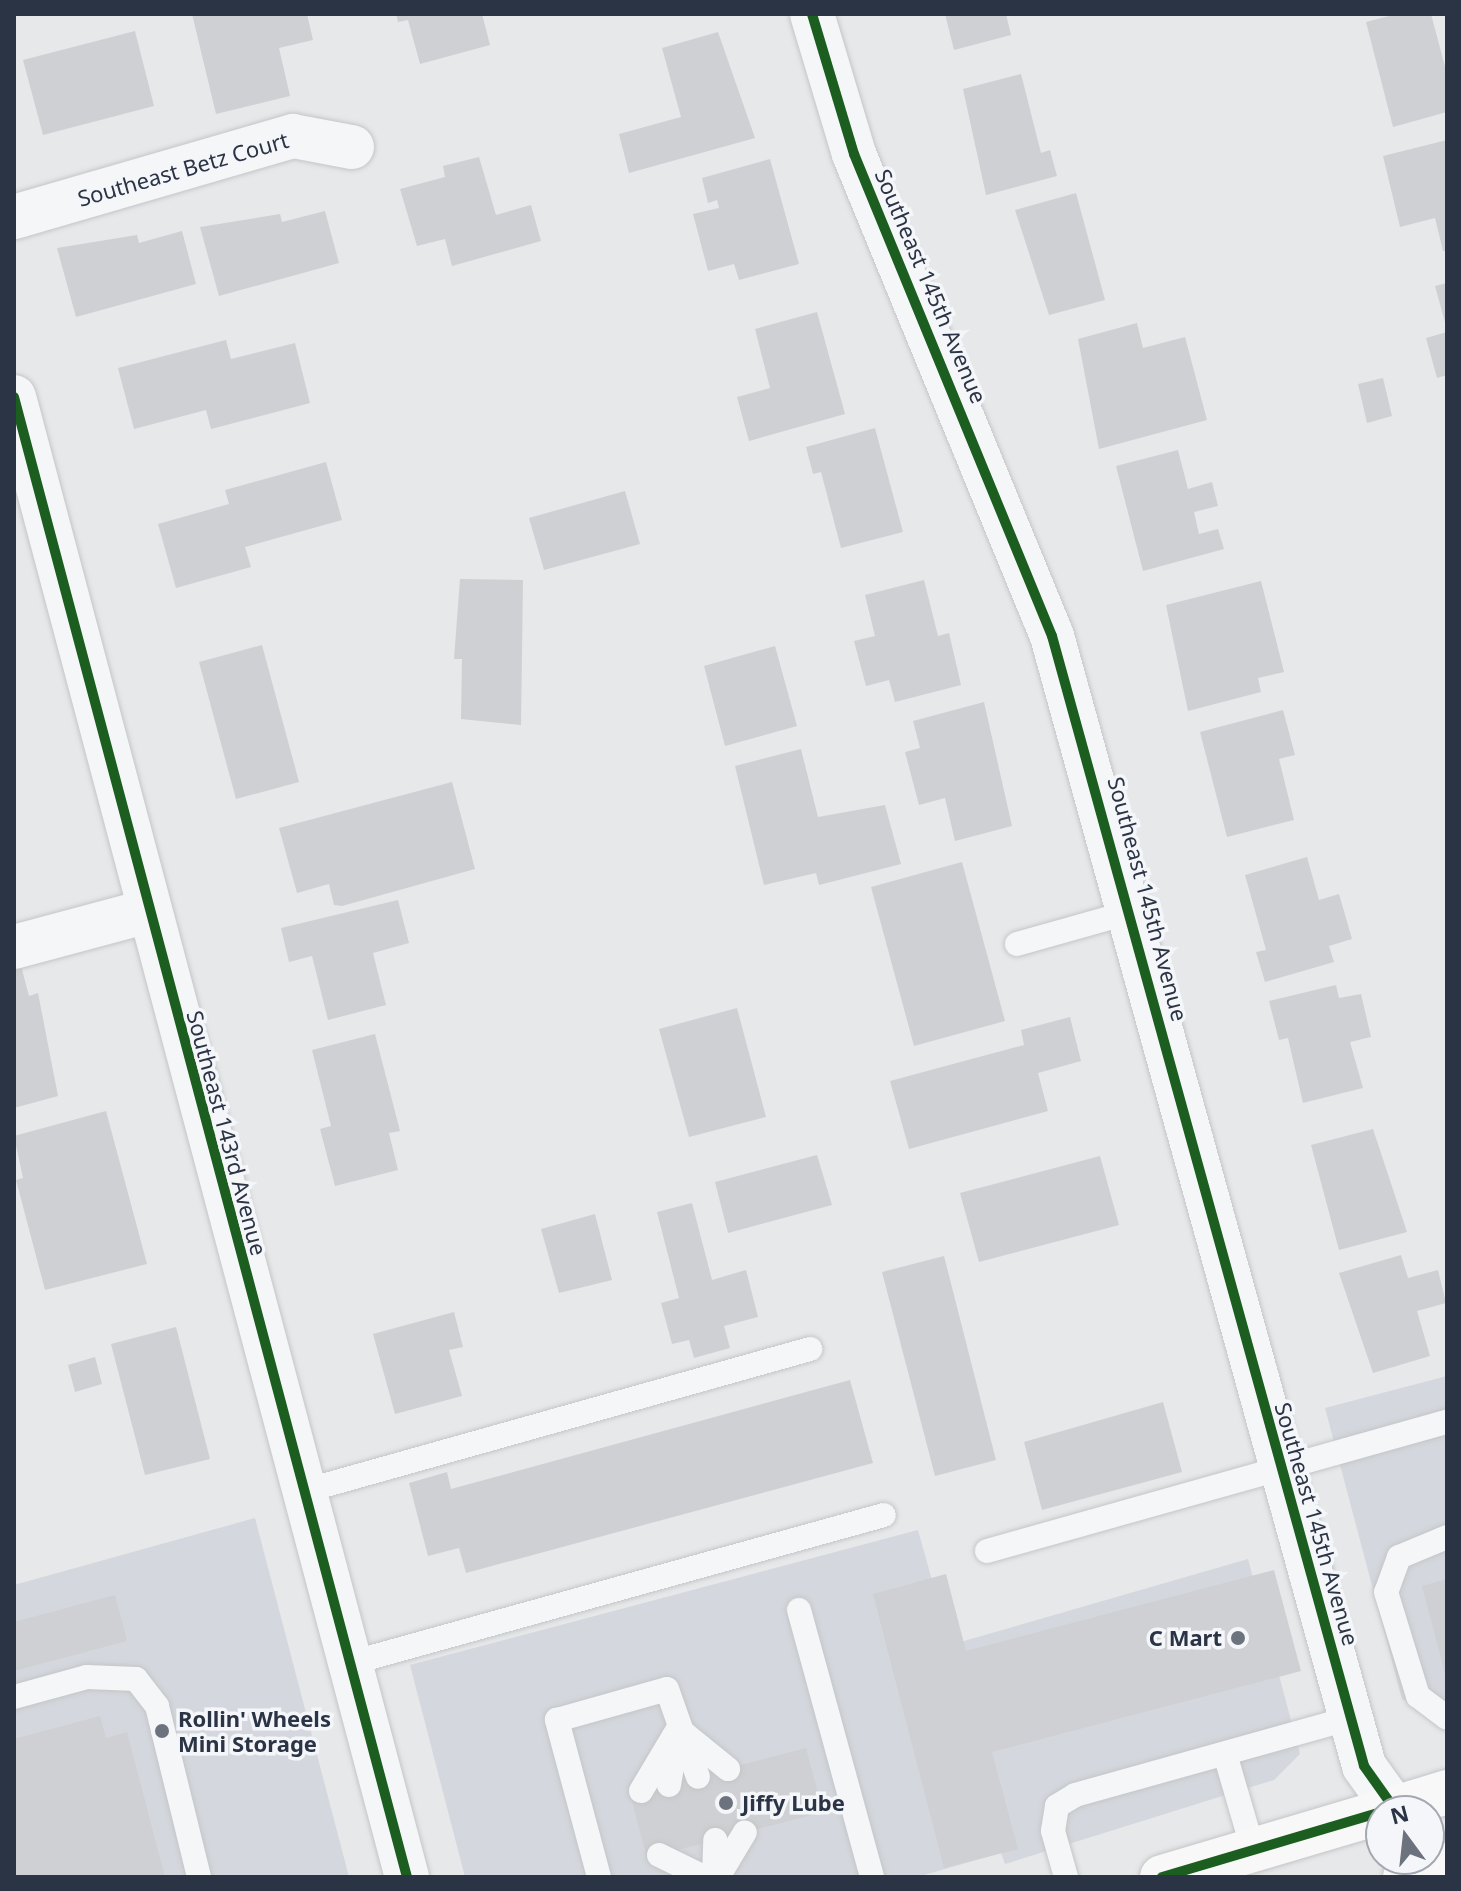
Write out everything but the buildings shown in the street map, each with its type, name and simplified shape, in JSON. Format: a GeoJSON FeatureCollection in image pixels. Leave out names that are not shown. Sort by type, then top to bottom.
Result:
{"type":"FeatureCollection","features":[{"type":"Feature","properties":{"kind":"main road"},"geometry":{"type":"LineString","coordinates":[[1162,1877],[1365,1817]]}},
{"type":"Feature","properties":{"kind":"main road"},"geometry":{"type":"LineString","coordinates":[[1405,1877],[1447,1865]]}},
{"type":"Feature","properties":{"kind":"street","name":"Southeast 145th Avenue"},"geometry":{"type":"LineString","coordinates":[[812,14],[854,154],[1052,636],[1131,912],[1281,1471],[1364,1766],[1379,1795]]}},
{"type":"Feature","properties":{"kind":"street","name":"Southeast Betz Court"},"geometry":{"type":"LineString","coordinates":[[14,217],[293,136],[352,147]]}},
{"type":"Feature","properties":{"kind":"street","name":"Southeast 143rd Avenue"},"geometry":{"type":"LineString","coordinates":[[14,397],[20,452],[148,911],[347,1664],[407,1877]]}},
{"type":"Feature","properties":{"kind":"street"},"geometry":{"type":"LineString","coordinates":[[14,947],[148,911]]}},
{"type":"Feature","properties":{"kind":"lane"},"geometry":{"type":"LineString","coordinates":[[1017,944],[1131,912]]}},
{"type":"Feature","properties":{"kind":"lane"},"geometry":{"type":"LineString","coordinates":[[301,1492],[810,1349]]}},
{"type":"Feature","properties":{"kind":"lane"},"geometry":{"type":"LineString","coordinates":[[987,1551],[1447,1422]]}},
{"type":"Feature","properties":{"kind":"lane"},"geometry":{"type":"LineString","coordinates":[[347,1664],[884,1515]]}},
{"type":"Feature","properties":{"kind":"lane"},"geometry":{"type":"LineString","coordinates":[[1447,1537],[1399,1557],[1386,1592],[1418,1696],[1447,1718]]}},
{"type":"Feature","properties":{"kind":"lane"},"geometry":{"type":"LineString","coordinates":[[799,1610],[872,1877]]}},
{"type":"Feature","properties":{"kind":"lane"},"geometry":{"type":"LineString","coordinates":[[14,1697],[87,1677],[136,1679],[157,1706],[199,1877]]}},
{"type":"Feature","properties":{"kind":"lane"},"geometry":{"type":"LineString","coordinates":[[599,1877],[557,1720],[667,1689],[678,1729],[698,1777]]}},
{"type":"Feature","properties":{"kind":"lane"},"geometry":{"type":"LineString","coordinates":[[1066,1877],[1053,1831],[1057,1806],[1351,1718]]}},
{"type":"Feature","properties":{"kind":"lane"},"geometry":{"type":"LineString","coordinates":[[678,1729],[728,1769]]}},
{"type":"Feature","properties":{"kind":"lane"},"geometry":{"type":"LineString","coordinates":[[669,1785],[678,1729]]}},
{"type":"Feature","properties":{"kind":"lane"},"geometry":{"type":"LineString","coordinates":[[641,1791],[678,1729]]}},
{"type":"Feature","properties":{"kind":"lane"},"geometry":{"type":"LineString","coordinates":[[1225,1754],[1253,1850]]}},
{"type":"Feature","properties":{"kind":"lane"},"geometry":{"type":"LineString","coordinates":[[712,1877],[745,1832]]}},
{"type":"Feature","properties":{"kind":"lane"},"geometry":{"type":"LineString","coordinates":[[712,1877],[715,1840]]}},
{"type":"Feature","properties":{"kind":"lane"},"geometry":{"type":"LineString","coordinates":[[686,1848],[712,1877]]}},
{"type":"Feature","properties":{"kind":"lane"},"geometry":{"type":"LineString","coordinates":[[659,1855],[712,1877]]}},
{"type":"Feature","properties":{"kind":"shaded area"},"geometry":{"type":"Polygon","coordinates":[[[1447,1376],[1447,1722],[1402,1699],[1325,1408],[1447,1376]]]}},
{"type":"Feature","properties":{"kind":"shaded area","name":"Rollin' Wheels Mini Storage"},"geometry":{"type":"Polygon","coordinates":[[[255,1518],[349,1877],[14,1877],[14,1585],[255,1518]]]}},
{"type":"Feature","properties":{"kind":"shaded area"},"geometry":{"type":"Polygon","coordinates":[[[918,1530],[950,1645],[1248,1559],[1300,1754],[1274,1780],[1005,1864],[1001,1853],[917,1877],[465,1877],[410,1665],[918,1530]]]}},
{"type":"Feature","properties":{"kind":"cycle path"},"geometry":{"type":"LineString","coordinates":[[812,14],[854,154],[1052,636],[1364,1766],[1385,1795]]}},
{"type":"Feature","properties":{"kind":"cycle path"},"geometry":{"type":"LineString","coordinates":[[14,397],[407,1877]]}},
{"type":"Feature","properties":{"kind":"cycle path"},"geometry":{"type":"LineString","coordinates":[[1162,1877],[1365,1817]]}},
{"type":"Feature","properties":{"kind":"place","name":"C Mart"},"geometry":{"type":"Point","coordinates":[1238,1638]}},
{"type":"Feature","properties":{"kind":"place","name":"Rollin' Wheels Mini Storage"},"geometry":{"type":"Point","coordinates":[162,1731]}},
{"type":"Feature","properties":{"kind":"place","name":"Jiffy Lube"},"geometry":{"type":"Point","coordinates":[726,1803]}}]}
